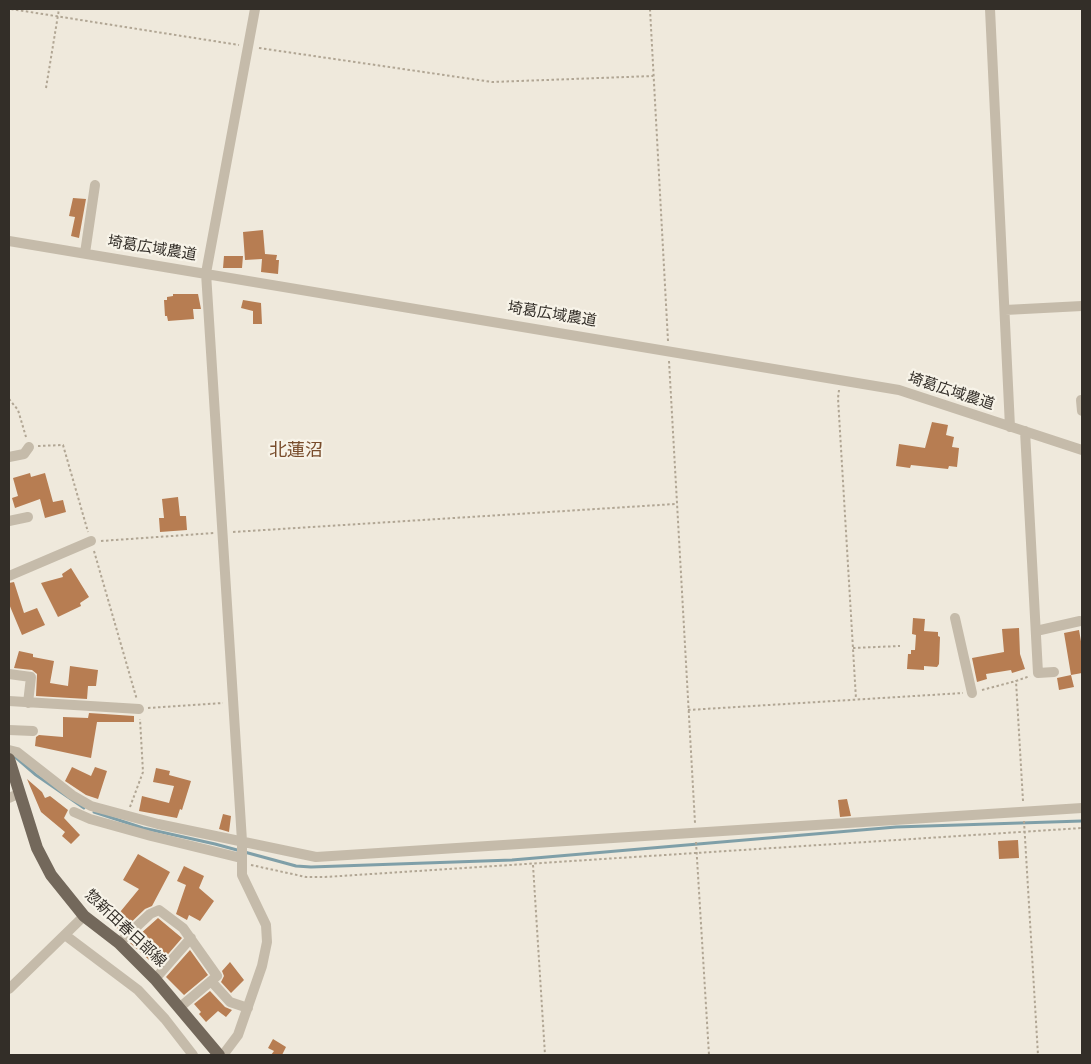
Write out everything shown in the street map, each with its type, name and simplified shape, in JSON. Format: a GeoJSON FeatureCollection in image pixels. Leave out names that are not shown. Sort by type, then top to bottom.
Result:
{"type":"FeatureCollection","features":[{"type":"Feature","properties":{"kind":"main road","name":"惣新田春日部線"},"geometry":{"type":"LineString","coordinates":[[9,759],[13,796],[51,875],[84,916],[118,943],[155,979],[219,1055]]}},
{"type":"Feature","properties":{"kind":"street"},"geometry":{"type":"LineString","coordinates":[[224,1055],[238,1035],[262,966],[267,942],[266,925],[242,875],[242,841],[206,273],[255,9]]}},
{"type":"Feature","properties":{"kind":"street"},"geometry":{"type":"LineString","coordinates":[[990,9],[1010,427]]}},
{"type":"Feature","properties":{"kind":"street"},"geometry":{"type":"LineString","coordinates":[[85,253],[95,185]]}},
{"type":"Feature","properties":{"kind":"street","name":"埼葛広域農道"},"geometry":{"type":"LineString","coordinates":[[9,241],[899,390],[1082,450]]}},
{"type":"Feature","properties":{"kind":"street"},"geometry":{"type":"LineString","coordinates":[[1005,310],[1082,306]]}},
{"type":"Feature","properties":{"kind":"street"},"geometry":{"type":"LineString","coordinates":[[1081,400],[1082,411]]}},
{"type":"Feature","properties":{"kind":"street"},"geometry":{"type":"LineString","coordinates":[[1025,431],[1038,673],[1054,672]]}},
{"type":"Feature","properties":{"kind":"street"},"geometry":{"type":"LineString","coordinates":[[9,457],[24,454],[29,447]]}},
{"type":"Feature","properties":{"kind":"street"},"geometry":{"type":"LineString","coordinates":[[9,521],[28,517]]}},
{"type":"Feature","properties":{"kind":"street"},"geometry":{"type":"LineString","coordinates":[[9,576],[91,542]]}},
{"type":"Feature","properties":{"kind":"street"},"geometry":{"type":"LineString","coordinates":[[955,618],[972,692]]}},
{"type":"Feature","properties":{"kind":"street"},"geometry":{"type":"LineString","coordinates":[[1036,631],[1080,621]]}},
{"type":"Feature","properties":{"kind":"street"},"geometry":{"type":"LineString","coordinates":[[9,674],[31,677],[28,703]]}},
{"type":"Feature","properties":{"kind":"street"},"geometry":{"type":"LineString","coordinates":[[9,702],[139,709]]}},
{"type":"Feature","properties":{"kind":"street"},"geometry":{"type":"LineString","coordinates":[[9,730],[33,731]]}},
{"type":"Feature","properties":{"kind":"street"},"geometry":{"type":"LineString","coordinates":[[9,750],[17,752],[72,795],[91,806],[126,816],[293,854],[316,857],[1024,814],[1082,808]]}},
{"type":"Feature","properties":{"kind":"street"},"geometry":{"type":"LineString","coordinates":[[74,812],[90,819],[241,860]]}},
{"type":"Feature","properties":{"kind":"street"},"geometry":{"type":"LineString","coordinates":[[118,943],[150,914],[159,910],[184,928],[217,976],[179,1008]]}},
{"type":"Feature","properties":{"kind":"street"},"geometry":{"type":"LineString","coordinates":[[9,989],[84,916]]}},
{"type":"Feature","properties":{"kind":"street"},"geometry":{"type":"LineString","coordinates":[[64,934],[138,990],[165,1019],[193,1055]]}},
{"type":"Feature","properties":{"kind":"street"},"geometry":{"type":"LineString","coordinates":[[155,979],[191,938]]}},
{"type":"Feature","properties":{"kind":"street"},"geometry":{"type":"LineString","coordinates":[[211,981],[230,1002],[248,1008]]}},
{"type":"Feature","properties":{"kind":"path"},"geometry":{"type":"LineString","coordinates":[[11,9],[492,82],[654,76]]}},
{"type":"Feature","properties":{"kind":"path"},"geometry":{"type":"LineString","coordinates":[[46,88],[59,9]]}},
{"type":"Feature","properties":{"kind":"path"},"geometry":{"type":"LineString","coordinates":[[650,9],[675,504],[695,833]]}},
{"type":"Feature","properties":{"kind":"path"},"geometry":{"type":"LineString","coordinates":[[842,379],[838,398],[856,699]]}},
{"type":"Feature","properties":{"kind":"path"},"geometry":{"type":"LineString","coordinates":[[9,399],[18,410],[29,447],[63,445],[139,709],[143,772],[126,816]]}},
{"type":"Feature","properties":{"kind":"path"},"geometry":{"type":"LineString","coordinates":[[91,542],[675,504]]}},
{"type":"Feature","properties":{"kind":"path"},"geometry":{"type":"LineString","coordinates":[[853,648],[900,646]]}},
{"type":"Feature","properties":{"kind":"path"},"geometry":{"type":"LineString","coordinates":[[688,710],[972,692],[1016,681],[1038,673]]}},
{"type":"Feature","properties":{"kind":"path"},"geometry":{"type":"LineString","coordinates":[[1016,681],[1038,1055]]}},
{"type":"Feature","properties":{"kind":"path"},"geometry":{"type":"LineString","coordinates":[[139,709],[233,702]]}},
{"type":"Feature","properties":{"kind":"path"},"geometry":{"type":"LineString","coordinates":[[241,860],[306,877],[325,878],[1082,828]]}},
{"type":"Feature","properties":{"kind":"path"},"geometry":{"type":"LineString","coordinates":[[697,852],[709,1055]]}},
{"type":"Feature","properties":{"kind":"path"},"geometry":{"type":"LineString","coordinates":[[533,864],[544,1055]]}},
{"type":"Feature","properties":{"kind":"building"},"geometry":{"type":"Polygon","coordinates":[[[73,198],[86,199],[79,238],[71,236],[75,217],[69,216],[73,198]]]}},
{"type":"Feature","properties":{"kind":"building"},"geometry":{"type":"Polygon","coordinates":[[[263,230],[265,254],[277,255],[276,260],[279,260],[278,274],[261,272],[262,259],[245,260],[243,232],[263,230]]]}},
{"type":"Feature","properties":{"kind":"building"},"geometry":{"type":"Polygon","coordinates":[[[224,256],[243,256],[242,268],[223,268],[224,256]]]}},
{"type":"Feature","properties":{"kind":"building"},"geometry":{"type":"Polygon","coordinates":[[[173,294],[198,294],[201,309],[193,309],[194,319],[168,321],[167,316],[165,316],[164,300],[167,300],[167,297],[173,296],[173,294]]]}},
{"type":"Feature","properties":{"kind":"building"},"geometry":{"type":"Polygon","coordinates":[[[243,300],[261,303],[262,324],[253,324],[253,311],[241,308],[243,300]]]}},
{"type":"Feature","properties":{"kind":"building"},"geometry":{"type":"Polygon","coordinates":[[[932,422],[948,425],[946,435],[954,437],[952,447],[959,448],[957,467],[949,466],[948,469],[911,465],[910,468],[896,466],[899,444],[925,448],[932,422]]]}},
{"type":"Feature","properties":{"kind":"building"},"geometry":{"type":"Polygon","coordinates":[[[30,473],[31,477],[45,473],[53,502],[63,500],[66,512],[45,518],[40,499],[15,508],[12,498],[18,496],[13,478],[30,473]]]}},
{"type":"Feature","properties":{"kind":"building"},"geometry":{"type":"Polygon","coordinates":[[[178,497],[180,516],[186,516],[187,530],[160,532],[159,518],[164,518],[162,499],[178,497]]]}},
{"type":"Feature","properties":{"kind":"building"},"geometry":{"type":"Polygon","coordinates":[[[71,568],[89,597],[80,603],[81,606],[58,617],[41,583],[63,577],[62,574],[71,568]]]}},
{"type":"Feature","properties":{"kind":"building"},"geometry":{"type":"Polygon","coordinates":[[[14,582],[24,613],[37,608],[45,625],[22,635],[9,604],[9,583],[14,582]]]}},
{"type":"Feature","properties":{"kind":"building"},"geometry":{"type":"Polygon","coordinates":[[[913,618],[925,619],[924,631],[938,632],[940,637],[939,664],[937,667],[924,666],[924,670],[907,669],[908,654],[911,654],[911,650],[915,650],[916,635],[912,634],[913,618]]]}},
{"type":"Feature","properties":{"kind":"building"},"geometry":{"type":"Polygon","coordinates":[[[1019,628],[1020,654],[1025,669],[1012,673],[1011,670],[986,674],[987,679],[977,682],[972,658],[1004,652],[1002,629],[1019,628]]]}},
{"type":"Feature","properties":{"kind":"building"},"geometry":{"type":"Polygon","coordinates":[[[1079,630],[1082,647],[1082,673],[1071,675],[1064,633],[1079,630]]]}},
{"type":"Feature","properties":{"kind":"building"},"geometry":{"type":"Polygon","coordinates":[[[19,651],[33,654],[33,657],[54,661],[50,683],[68,686],[70,666],[98,670],[96,686],[88,686],[87,699],[36,696],[37,674],[32,670],[14,668],[19,651]]]}},
{"type":"Feature","properties":{"kind":"building"},"geometry":{"type":"Polygon","coordinates":[[[1071,675],[1074,687],[1059,690],[1057,678],[1071,675]]]}},
{"type":"Feature","properties":{"kind":"building"},"geometry":{"type":"Polygon","coordinates":[[[89,713],[134,716],[134,722],[97,722],[91,758],[35,746],[36,737],[39,735],[63,737],[63,717],[88,718],[89,713]]]}},
{"type":"Feature","properties":{"kind":"building"},"geometry":{"type":"Polygon","coordinates":[[[72,767],[91,776],[95,767],[107,771],[98,799],[86,795],[65,781],[72,767]]]}},
{"type":"Feature","properties":{"kind":"building"},"geometry":{"type":"Polygon","coordinates":[[[156,768],[170,771],[169,775],[191,781],[182,810],[180,809],[177,818],[139,811],[142,796],[169,803],[174,786],[153,782],[156,768]]]}},
{"type":"Feature","properties":{"kind":"building"},"geometry":{"type":"Polygon","coordinates":[[[27,779],[42,792],[45,798],[50,796],[68,810],[64,818],[80,835],[71,844],[62,836],[65,832],[41,812],[27,779]]]}},
{"type":"Feature","properties":{"kind":"building"},"geometry":{"type":"Polygon","coordinates":[[[847,799],[851,816],[840,817],[838,800],[847,799]]]}},
{"type":"Feature","properties":{"kind":"building"},"geometry":{"type":"Polygon","coordinates":[[[223,814],[231,816],[229,832],[219,829],[223,814]]]}},
{"type":"Feature","properties":{"kind":"building"},"geometry":{"type":"Polygon","coordinates":[[[1018,840],[1019,858],[999,859],[998,841],[1018,840]]]}},
{"type":"Feature","properties":{"kind":"building"},"geometry":{"type":"Polygon","coordinates":[[[138,854],[170,872],[152,906],[145,909],[121,932],[111,923],[139,889],[123,880],[138,854]]]}},
{"type":"Feature","properties":{"kind":"building"},"geometry":{"type":"Polygon","coordinates":[[[184,866],[204,876],[199,888],[214,901],[200,921],[189,915],[187,920],[176,914],[186,885],[177,881],[184,866]]]}},
{"type":"Feature","properties":{"kind":"building"},"geometry":{"type":"Polygon","coordinates":[[[158,918],[182,938],[157,967],[130,943],[158,918]]]}},
{"type":"Feature","properties":{"kind":"building"},"geometry":{"type":"Polygon","coordinates":[[[190,950],[208,975],[184,995],[166,977],[190,950]]]}},
{"type":"Feature","properties":{"kind":"building"},"geometry":{"type":"Polygon","coordinates":[[[230,962],[244,980],[231,993],[221,982],[224,976],[222,971],[230,962]]]}},
{"type":"Feature","properties":{"kind":"building"},"geometry":{"type":"Polygon","coordinates":[[[210,991],[225,1007],[232,1010],[226,1017],[218,1011],[206,1022],[194,1004],[210,991]]]}},
{"type":"Feature","properties":{"kind":"building"},"geometry":{"type":"Polygon","coordinates":[[[273,1039],[286,1047],[282,1055],[271,1055],[274,1051],[268,1048],[273,1039]]]}},
{"type":"Feature","properties":{"kind":"waterway"},"geometry":{"type":"LineString","coordinates":[[13,755],[36,775],[84,808]]}},
{"type":"Feature","properties":{"kind":"waterway"},"geometry":{"type":"LineString","coordinates":[[94,812],[143,828],[215,844],[296,866],[311,867],[512,860],[896,827],[1082,821]]}},
{"type":"Feature","properties":{"kind":"district","name":"北蓮沼"},"geometry":{"type":"Point","coordinates":[296,451]}}]}
